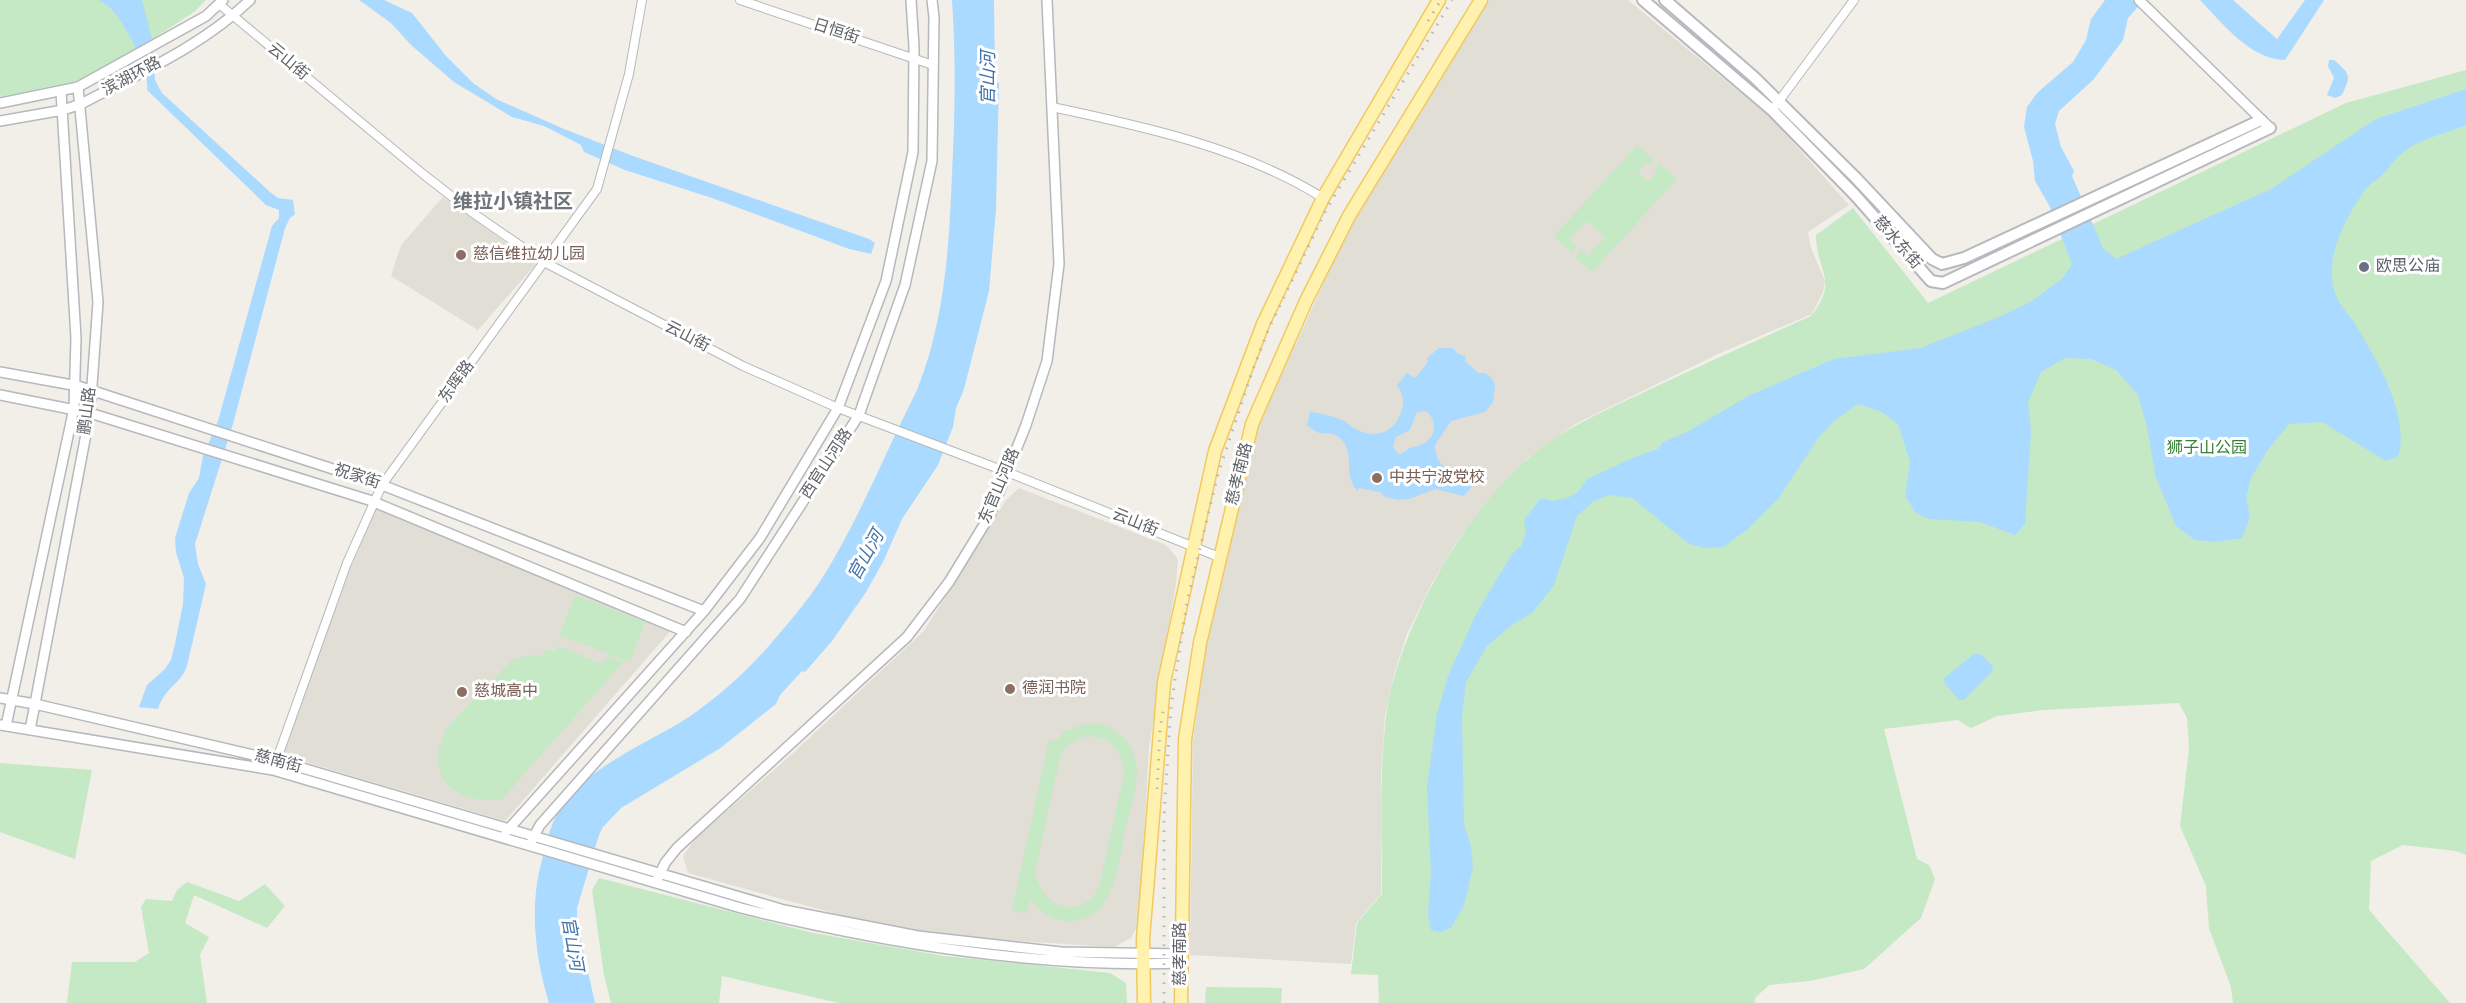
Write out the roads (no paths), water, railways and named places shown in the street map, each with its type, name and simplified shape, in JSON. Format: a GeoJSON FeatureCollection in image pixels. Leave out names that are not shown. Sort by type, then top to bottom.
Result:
{"type":"FeatureCollection","features":[{"type":"Feature","properties":{"kind":"main road","name":"慈孝南路"},"geometry":{"type":"LineString","coordinates":[[1144,1003],[1144,959],[1164,682],[1215,451],[1263,324],[1323,198],[1439,0]]}},
{"type":"Feature","properties":{"kind":"main road","name":"慈孝南路"},"geometry":{"type":"LineString","coordinates":[[1181,1003],[1185,739],[1200,643],[1252,424],[1306,301],[1349,216],[1481,0]]}},
{"type":"Feature","properties":{"kind":"main road","name":"慈水东街"},"geometry":{"type":"LineString","coordinates":[[1643,0],[1776,106],[1856,178],[1932,259],[1942,264],[1964,258],[2261,120]]}},
{"type":"Feature","properties":{"kind":"main road","name":"慈水东街"},"geometry":{"type":"LineString","coordinates":[[1665,0],[1754,77],[1776,106],[1931,281],[1943,283],[2270,128]]}},
{"type":"Feature","properties":{"kind":"street","name":"滨湖环路"},"geometry":{"type":"LineString","coordinates":[[0,121],[63,110],[81,104],[200,41],[250,0]]}},
{"type":"Feature","properties":{"kind":"street","name":"东晖路"},"geometry":{"type":"LineString","coordinates":[[273,770],[347,563],[382,485],[597,189],[629,74],[642,0]]}},
{"type":"Feature","properties":{"kind":"street","name":"日恒街"},"geometry":{"type":"LineString","coordinates":[[740,0],[933,65]]}},
{"type":"Feature","properties":{"kind":"street","name":"西官山河路"},"geometry":{"type":"LineString","coordinates":[[505,833],[704,611],[760,538],[838,408],[886,281],[903,208],[913,152],[911,0]]}},
{"type":"Feature","properties":{"kind":"street","name":"西官山河路"},"geometry":{"type":"LineString","coordinates":[[532,841],[540,825],[740,599],[859,415],[905,285],[932,160],[932,0]]}},
{"type":"Feature","properties":{"kind":"street","name":"东官山河路"},"geometry":{"type":"LineString","coordinates":[[658,878],[677,848],[907,637],[950,582],[990,515],[1047,361],[1059,264],[1047,0]]}},
{"type":"Feature","properties":{"kind":"street"},"geometry":{"type":"LineString","coordinates":[[1776,106],[1854,0]]}},
{"type":"Feature","properties":{"kind":"street"},"geometry":{"type":"LineString","coordinates":[[2139,0],[2270,128]]}},
{"type":"Feature","properties":{"kind":"street","name":"滨湖环路"},"geometry":{"type":"LineString","coordinates":[[0,103],[78,87],[206,16],[221,2]]}},
{"type":"Feature","properties":{"kind":"street","name":"云山街"},"geometry":{"type":"LineString","coordinates":[[221,2],[233,16],[432,181],[473,213],[544,262],[743,366],[838,408],[965,455],[1219,557]]}},
{"type":"Feature","properties":{"kind":"street","name":"鹏山路"},"geometry":{"type":"LineString","coordinates":[[30,730],[90,413],[98,302],[78,87]]}},
{"type":"Feature","properties":{"kind":"street","name":"鹏山路"},"geometry":{"type":"LineString","coordinates":[[3,726],[12,700],[74,408],[76,338],[61,92]]}},
{"type":"Feature","properties":{"kind":"street"},"geometry":{"type":"LineString","coordinates":[[1052,107],[1174,137],[1253,162],[1297,182],[1323,198]]}},
{"type":"Feature","properties":{"kind":"street","name":"祝家街"},"geometry":{"type":"LineString","coordinates":[[0,372],[91,390],[382,485],[704,611]]}},
{"type":"Feature","properties":{"kind":"street","name":"祝家街"},"geometry":{"type":"LineString","coordinates":[[0,395],[74,408],[374,502],[686,632]]}},
{"type":"Feature","properties":{"kind":"street","name":"慈南街"},"geometry":{"type":"LineString","coordinates":[[0,698],[35,704],[275,760],[550,847],[658,878],[784,910],[918,936],[1061,952],[1144,959],[1181,959]]}},
{"type":"Feature","properties":{"kind":"street","name":"慈南街"},"geometry":{"type":"LineString","coordinates":[[3,726],[273,770],[505,833]]}},
{"type":"Feature","properties":{"kind":"water"},"geometry":{"type":"Polygon","coordinates":[[[99,0],[142,0],[151,35],[155,80],[162,93],[270,192],[278,198],[293,200],[295,214],[285,228],[233,424],[195,544],[198,564],[206,584],[187,666],[164,696],[158,709],[139,707],[147,685],[165,669],[171,660],[175,644],[183,604],[184,578],[176,552],[175,538],[189,493],[199,478],[203,456],[218,421],[272,226],[279,218],[279,210],[266,205],[147,90],[145,72],[131,38],[114,12],[99,0]]]}},
{"type":"Feature","properties":{"kind":"water"},"geometry":{"type":"Polygon","coordinates":[[[359,0],[384,0],[412,13],[446,56],[473,83],[496,99],[633,156],[869,239],[875,243],[871,254],[849,249],[712,198],[625,170],[584,152],[581,145],[544,126],[512,117],[454,82],[411,45],[391,23],[359,0]]]}},
{"type":"Feature","properties":{"kind":"water","name":"官山河"},"geometry":{"type":"Polygon","coordinates":[[[952,0],[994,0],[995,82],[999,83],[996,209],[989,291],[964,389],[956,408],[953,427],[938,465],[902,519],[884,560],[866,592],[832,641],[805,672],[802,671],[780,695],[776,704],[719,749],[621,808],[603,827],[577,908],[577,923],[595,1003],[549,1003],[537,950],[535,913],[538,877],[556,816],[582,784],[598,771],[689,717],[720,693],[767,648],[815,589],[835,557],[917,390],[934,337],[947,256],[954,109],[952,0]]]}},
{"type":"Feature","properties":{"kind":"water"},"geometry":{"type":"Polygon","coordinates":[[[2105,0],[2144,0],[2128,18],[2123,40],[2093,80],[2059,111],[2055,124],[2061,147],[2074,171],[2072,176],[2103,248],[2116,259],[2271,189],[2376,119],[2466,89],[2466,125],[2423,141],[2407,149],[2396,159],[2367,188],[2349,214],[2333,257],[2333,286],[2338,300],[2372,352],[2395,405],[2400,423],[2401,441],[2398,457],[2386,461],[2322,422],[2289,424],[2269,448],[2251,478],[2246,498],[2250,517],[2242,538],[2215,542],[2195,540],[2176,526],[2156,478],[2147,427],[2138,395],[2116,370],[2091,359],[2065,358],[2041,372],[2028,402],[2031,432],[2025,524],[2015,535],[1980,522],[1929,519],[1916,513],[1905,496],[1910,462],[1898,424],[1882,412],[1858,404],[1834,421],[1819,437],[1778,499],[1748,529],[1723,547],[1705,548],[1689,544],[1632,498],[1609,495],[1594,501],[1577,516],[1554,585],[1532,613],[1512,625],[1487,646],[1466,682],[1462,716],[1464,823],[1471,847],[1473,867],[1464,905],[1451,928],[1441,932],[1431,930],[1428,914],[1431,874],[1427,786],[1437,714],[1448,676],[1476,614],[1512,554],[1521,546],[1526,533],[1524,520],[1541,498],[1553,501],[1567,498],[1577,493],[1587,479],[1658,449],[1663,442],[1687,432],[1750,395],[1834,359],[1921,348],[1999,317],[2032,301],[2063,278],[2072,264],[2049,205],[2035,181],[2033,161],[2024,127],[2027,107],[2037,93],[2073,62],[2086,40],[2091,19],[2105,0]]]}},
{"type":"Feature","properties":{"kind":"water"},"geometry":{"type":"Polygon","coordinates":[[[2200,0],[2233,0],[2277,39],[2305,0],[2324,0],[2285,60],[2260,54],[2249,47],[2238,39],[2200,0]]]}},
{"type":"Feature","properties":{"kind":"water"},"geometry":{"type":"Polygon","coordinates":[[[2329,60],[2334,60],[2348,76],[2342,95],[2335,98],[2327,95],[2334,78],[2328,66],[2329,60]]]}},
{"type":"Feature","properties":{"kind":"water"},"geometry":{"type":"Polygon","coordinates":[[[1439,348],[1453,348],[1457,353],[1466,357],[1465,361],[1478,373],[1485,373],[1491,377],[1495,385],[1493,402],[1485,412],[1451,421],[1435,445],[1440,463],[1444,466],[1454,469],[1467,467],[1482,474],[1464,496],[1435,489],[1409,499],[1398,500],[1385,497],[1380,492],[1359,488],[1358,491],[1350,477],[1347,448],[1343,441],[1335,435],[1317,432],[1307,426],[1310,412],[1344,421],[1367,433],[1386,431],[1396,422],[1403,407],[1402,396],[1397,385],[1407,373],[1415,378],[1428,362],[1427,358],[1439,348]],[[1426,411],[1417,412],[1410,430],[1396,437],[1393,446],[1398,454],[1430,439],[1434,425],[1426,411]]]}},
{"type":"Feature","properties":{"kind":"water"},"geometry":{"type":"Polygon","coordinates":[[[1974,654],[1980,654],[1992,665],[1993,671],[1964,700],[1959,700],[1945,684],[1944,678],[1974,654]]]}},
{"type":"Feature","properties":{"kind":"railway"},"geometry":{"type":"LineString","coordinates":[[1428,21],[1441,0]]}},
{"type":"Feature","properties":{"kind":"railway"},"geometry":{"type":"LineString","coordinates":[[1164,1003],[1164,815],[1171,706],[1187,602],[1218,474],[1269,328],[1326,210],[1452,0]]}},
{"type":"Feature","properties":{"kind":"railway"},"geometry":{"type":"LineString","coordinates":[[1157,789],[1160,730],[1164,705]]}},
{"type":"Feature","properties":{"kind":"place","name":"慈信·维拉幼儿园"},"geometry":{"type":"Point","coordinates":[461,255]}},
{"type":"Feature","properties":{"kind":"place","name":"欧思公庙"},"geometry":{"type":"Point","coordinates":[2364,267]}},
{"type":"Feature","properties":{"kind":"place","name":"中共宁波党校"},"geometry":{"type":"Point","coordinates":[1377,478]}},
{"type":"Feature","properties":{"kind":"place","name":"德润书院"},"geometry":{"type":"Point","coordinates":[1010,689]}},
{"type":"Feature","properties":{"kind":"place","name":"慈城高中"},"geometry":{"type":"Point","coordinates":[462,692]}},
{"type":"Feature","properties":{"kind":"district","name":"维拉小镇社区"},"geometry":{"type":"Point","coordinates":[513,203]}},
{"type":"Feature","properties":{"kind":"park label","name":"狮子山公园"},"geometry":{"type":"Point","coordinates":[2207,449]}}]}
